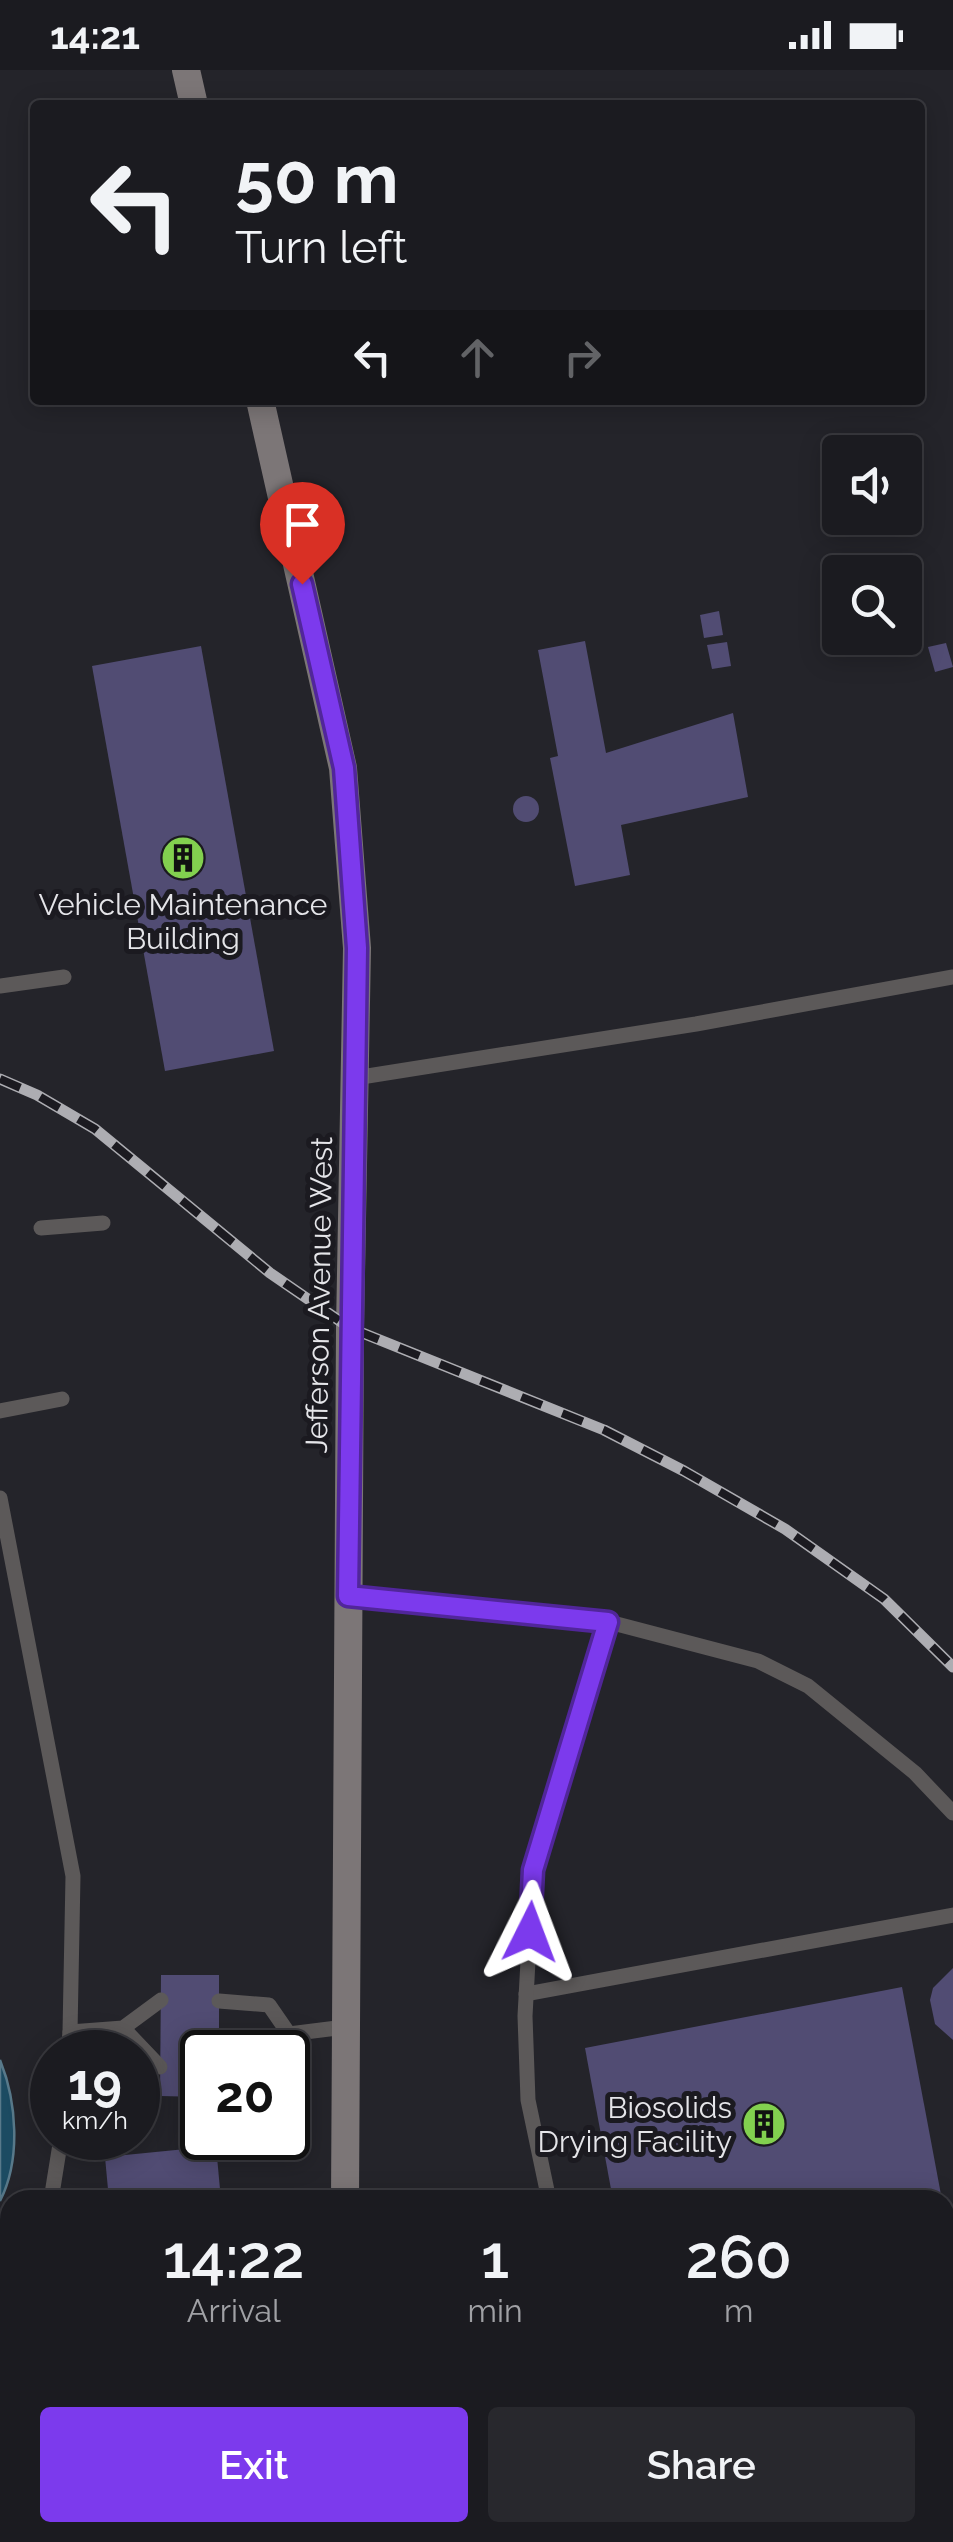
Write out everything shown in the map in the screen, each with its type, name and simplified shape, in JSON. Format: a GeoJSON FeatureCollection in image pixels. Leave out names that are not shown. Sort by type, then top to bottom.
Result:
{"type":"FeatureCollection","features":[{"type":"Feature","properties":{"kind":"main road"},"geometry":{"type":"LineString","coordinates":[[186,70],[193,100]]}},
{"type":"Feature","properties":{"kind":"main road","name":"Jefferson Avenue West"},"geometry":{"type":"LineString","coordinates":[[261,405],[344,768],[357,948],[345,2190]]}},
{"type":"Feature","properties":{"kind":"lane"},"geometry":{"type":"LineString","coordinates":[[0,986],[64,977]]}},
{"type":"Feature","properties":{"kind":"lane"},"geometry":{"type":"LineString","coordinates":[[355,1078],[678,1027],[953,977]]}},
{"type":"Feature","properties":{"kind":"lane"},"geometry":{"type":"LineString","coordinates":[[42,1228],[103,1222]]}},
{"type":"Feature","properties":{"kind":"lane"},"geometry":{"type":"LineString","coordinates":[[0,1411],[62,1399]]}},
{"type":"Feature","properties":{"kind":"lane"},"geometry":{"type":"LineString","coordinates":[[0,1498],[73,1876],[70,2030]]}},
{"type":"Feature","properties":{"kind":"lane"},"geometry":{"type":"LineString","coordinates":[[348,1596],[608,1622],[758,1660],[808,1686],[915,1773],[953,1813]]}},
{"type":"Feature","properties":{"kind":"lane"},"geometry":{"type":"LineString","coordinates":[[548,2190],[528,2100],[526,1994],[533,1870],[608,1622]]}},
{"type":"Feature","properties":{"kind":"lane"},"geometry":{"type":"LineString","coordinates":[[526,1994],[953,1915]]}},
{"type":"Feature","properties":{"kind":"lane"},"geometry":{"type":"LineString","coordinates":[[96,2030],[123,2028],[161,2000]]}},
{"type":"Feature","properties":{"kind":"lane"},"geometry":{"type":"LineString","coordinates":[[219,2001],[270,2005],[286,2030]]}},
{"type":"Feature","properties":{"kind":"lane"},"geometry":{"type":"LineString","coordinates":[[310,2031],[345,2027]]}},
{"type":"Feature","properties":{"kind":"lane"},"geometry":{"type":"LineString","coordinates":[[53,2190],[57,2160]]}},
{"type":"Feature","properties":{"kind":"water"},"geometry":{"type":"Polygon","coordinates":[[[0,2060],[13,2112],[14,2149],[7,2185],[0,2190],[0,2060]]]}},
{"type":"Feature","properties":{"kind":"building"},"geometry":{"type":"Polygon","coordinates":[[[719,611],[723,635],[704,638],[700,615],[719,611]]]}},
{"type":"Feature","properties":{"kind":"building"},"geometry":{"type":"Polygon","coordinates":[[[585,641],[606,753],[733,713],[748,797],[621,825],[630,875],[575,886],[550,758],[558,756],[538,650],[585,641]]]}},
{"type":"Feature","properties":{"kind":"building"},"geometry":{"type":"Polygon","coordinates":[[[727,642],[731,666],[712,669],[707,645],[727,642]]]}},
{"type":"Feature","properties":{"kind":"building"},"geometry":{"type":"Polygon","coordinates":[[[946,643],[953,667],[935,672],[928,647],[946,643]]]}},
{"type":"Feature","properties":{"kind":"building","name":"Vehicle Maintenance Building"},"geometry":{"type":"Polygon","coordinates":[[[201,646],[274,1051],[165,1071],[92,666],[201,646]]]}},
{"type":"Feature","properties":{"kind":"building"},"geometry":{"type":"Polygon","coordinates":[[[526,796],[535,800],[539,809],[535,818],[526,822],[517,818],[513,809],[517,800],[526,796]]]}},
{"type":"Feature","properties":{"kind":"building"},"geometry":{"type":"Polygon","coordinates":[[[953,1968],[953,2040],[935,2024],[930,2000],[933,1988],[953,1968]]]}},
{"type":"Feature","properties":{"kind":"building"},"geometry":{"type":"Polygon","coordinates":[[[161,1975],[219,1975],[219,2030],[180,2030],[180,2096],[160,2096],[161,1975]]]}},
{"type":"Feature","properties":{"kind":"building","name":"Biosolids Drying Facility"},"geometry":{"type":"Polygon","coordinates":[[[902,1987],[940,2190],[611,2190],[585,2048],[902,1987]]]}},
{"type":"Feature","properties":{"kind":"building"},"geometry":{"type":"Polygon","coordinates":[[[180,2150],[180,2160],[217,2160],[220,2190],[108,2190],[105,2160],[160,2160],[160,2152],[180,2150]]]}},
{"type":"Feature","properties":{"kind":"railway"},"geometry":{"type":"LineString","coordinates":[[0,1079],[37,1095],[95,1129],[270,1273],[350,1328],[604,1430],[785,1529],[884,1599],[953,1667]]}},
{"type":"Feature","properties":{"kind":"place","name":"Vehicle Maintenance Building"},"geometry":{"type":"Point","coordinates":[183,858]}},
{"type":"Feature","properties":{"kind":"place","name":"Biosolids Drying Facility"},"geometry":{"type":"Point","coordinates":[764,2124]}},
{"type":"Feature","properties":{"kind":"route"},"geometry":{"type":"LineString","coordinates":[[302,584],[344,768],[357,948],[348,1596],[608,1622],[533,1870],[530,1932]]}}]}
